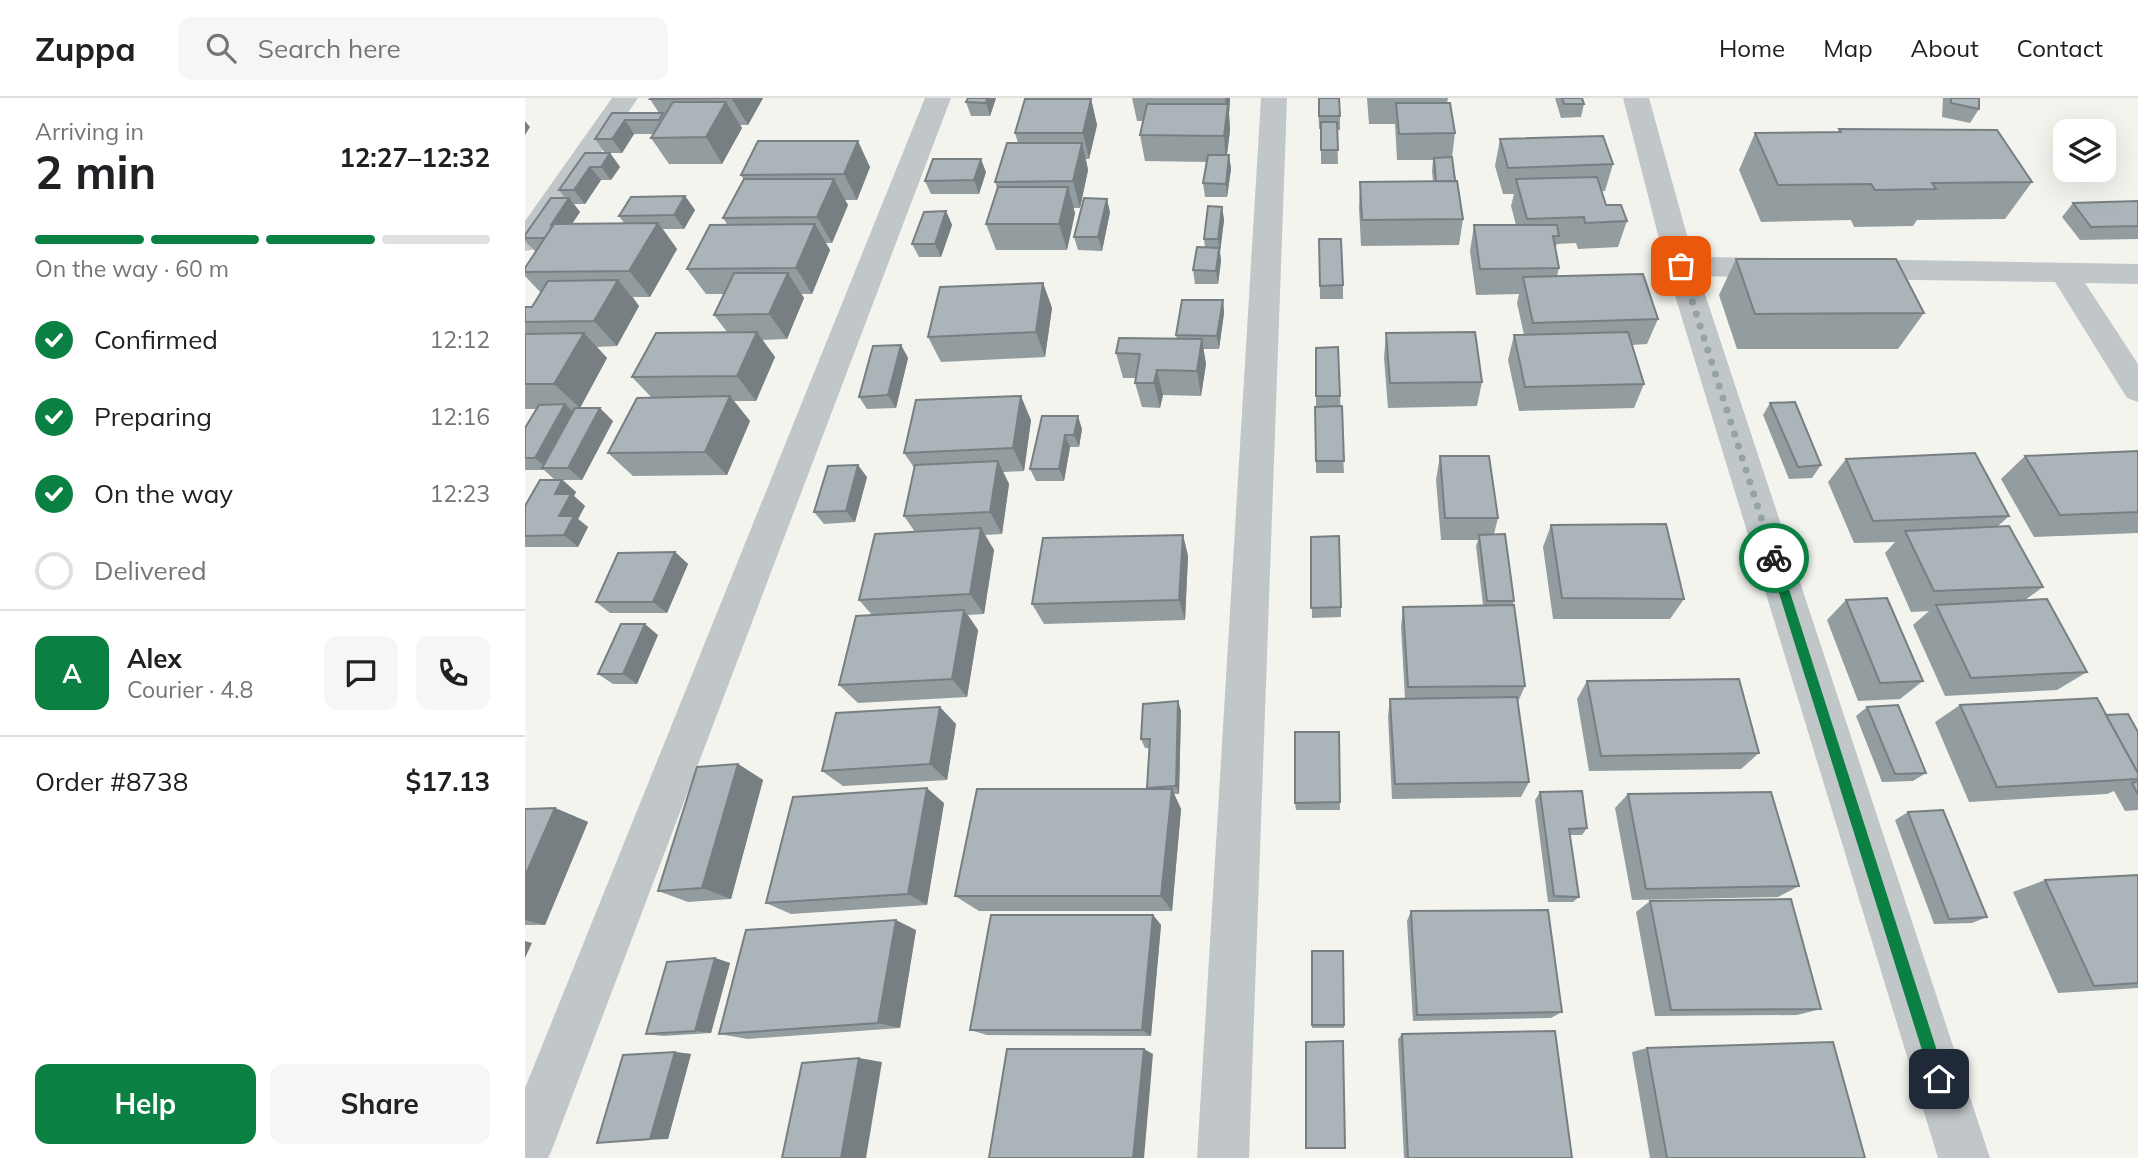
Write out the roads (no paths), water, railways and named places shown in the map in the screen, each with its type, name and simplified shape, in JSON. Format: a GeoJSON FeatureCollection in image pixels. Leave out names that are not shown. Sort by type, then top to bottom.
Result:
{"type":"FeatureCollection","features":[{"type":"Feature","properties":{"kind":"street"},"geometry":{"type":"LineString","coordinates":[[525,242],[625,98]]}},
{"type":"Feature","properties":{"kind":"street"},"geometry":{"type":"LineString","coordinates":[[525,1152],[937,98]]}},
{"type":"Feature","properties":{"kind":"street"},"geometry":{"type":"LineString","coordinates":[[1223,1158],[1274,98]]}},
{"type":"Feature","properties":{"kind":"street"},"geometry":{"type":"LineString","coordinates":[[1636,98],[1681,266],[1964,1158]]}},
{"type":"Feature","properties":{"kind":"street"},"geometry":{"type":"LineString","coordinates":[[1681,266],[2138,274]]}},
{"type":"Feature","properties":{"kind":"street"},"geometry":{"type":"LineString","coordinates":[[2064,273],[2138,390]]}}]}
